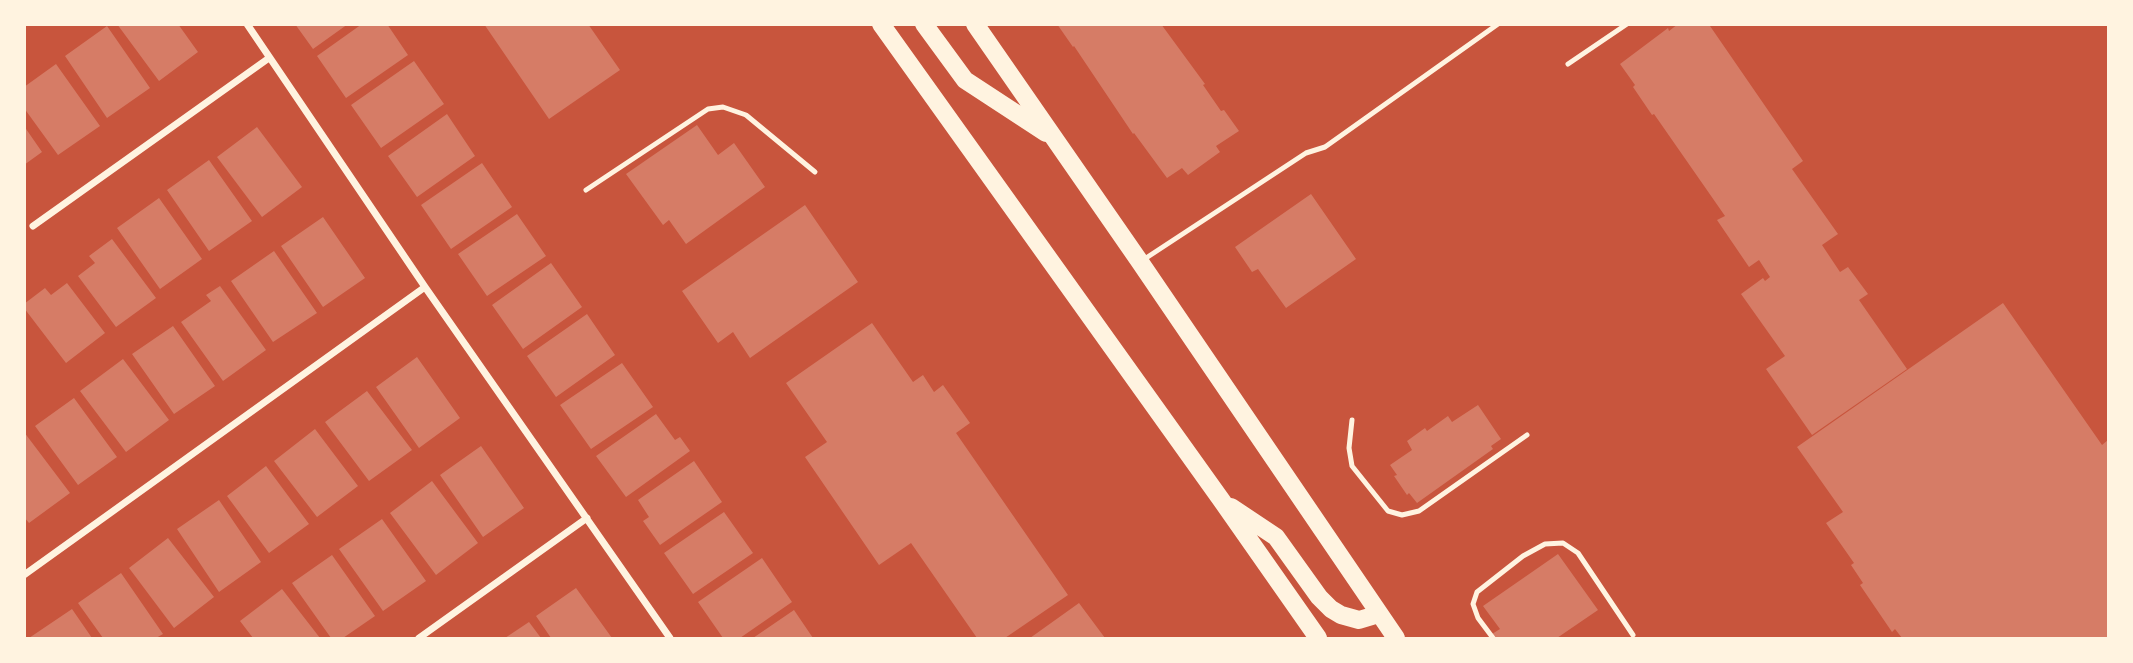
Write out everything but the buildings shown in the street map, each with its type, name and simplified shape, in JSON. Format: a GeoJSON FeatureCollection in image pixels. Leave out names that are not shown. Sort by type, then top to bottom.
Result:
{"type":"FeatureCollection","features":[{"type":"Feature","properties":{"kind":"main road"},"geometry":{"type":"LineString","coordinates":[[881,24],[1318,639]]}},
{"type":"Feature","properties":{"kind":"main road"},"geometry":{"type":"LineString","coordinates":[[925,24],[965,80],[1055,139]]}},
{"type":"Feature","properties":{"kind":"main road"},"geometry":{"type":"LineString","coordinates":[[975,24],[1396,639]]}},
{"type":"Feature","properties":{"kind":"main road"},"geometry":{"type":"LineString","coordinates":[[1222,501],[1276,537],[1331,609],[1359,620],[1379,614]]}},
{"type":"Feature","properties":{"kind":"street"},"geometry":{"type":"LineString","coordinates":[[247,24],[425,288],[670,639]]}},
{"type":"Feature","properties":{"kind":"street"},"geometry":{"type":"LineString","coordinates":[[33,226],[269,58]]}},
{"type":"Feature","properties":{"kind":"street"},"geometry":{"type":"LineString","coordinates":[[24,575],[425,288]]}},
{"type":"Feature","properties":{"kind":"street"},"geometry":{"type":"LineString","coordinates":[[419,639],[587,518]]}},
{"type":"Feature","properties":{"kind":"lane"},"geometry":{"type":"LineString","coordinates":[[1140,262],[1306,153],[1325,147],[1498,24]]}},
{"type":"Feature","properties":{"kind":"lane"},"geometry":{"type":"LineString","coordinates":[[1568,64],[1626,24]]}},
{"type":"Feature","properties":{"kind":"lane"},"geometry":{"type":"LineString","coordinates":[[586,190],[708,109],[723,107],[746,115],[815,172]]}},
{"type":"Feature","properties":{"kind":"lane"},"geometry":{"type":"LineString","coordinates":[[1352,420],[1349,448],[1352,466],[1388,511],[1402,515],[1419,511],[1527,435]]}},
{"type":"Feature","properties":{"kind":"lane"},"geometry":{"type":"LineString","coordinates":[[1493,639],[1478,618],[1473,604],[1477,592],[1523,556],[1545,544],[1563,542],[1578,553],[1633,635]]}}]}
